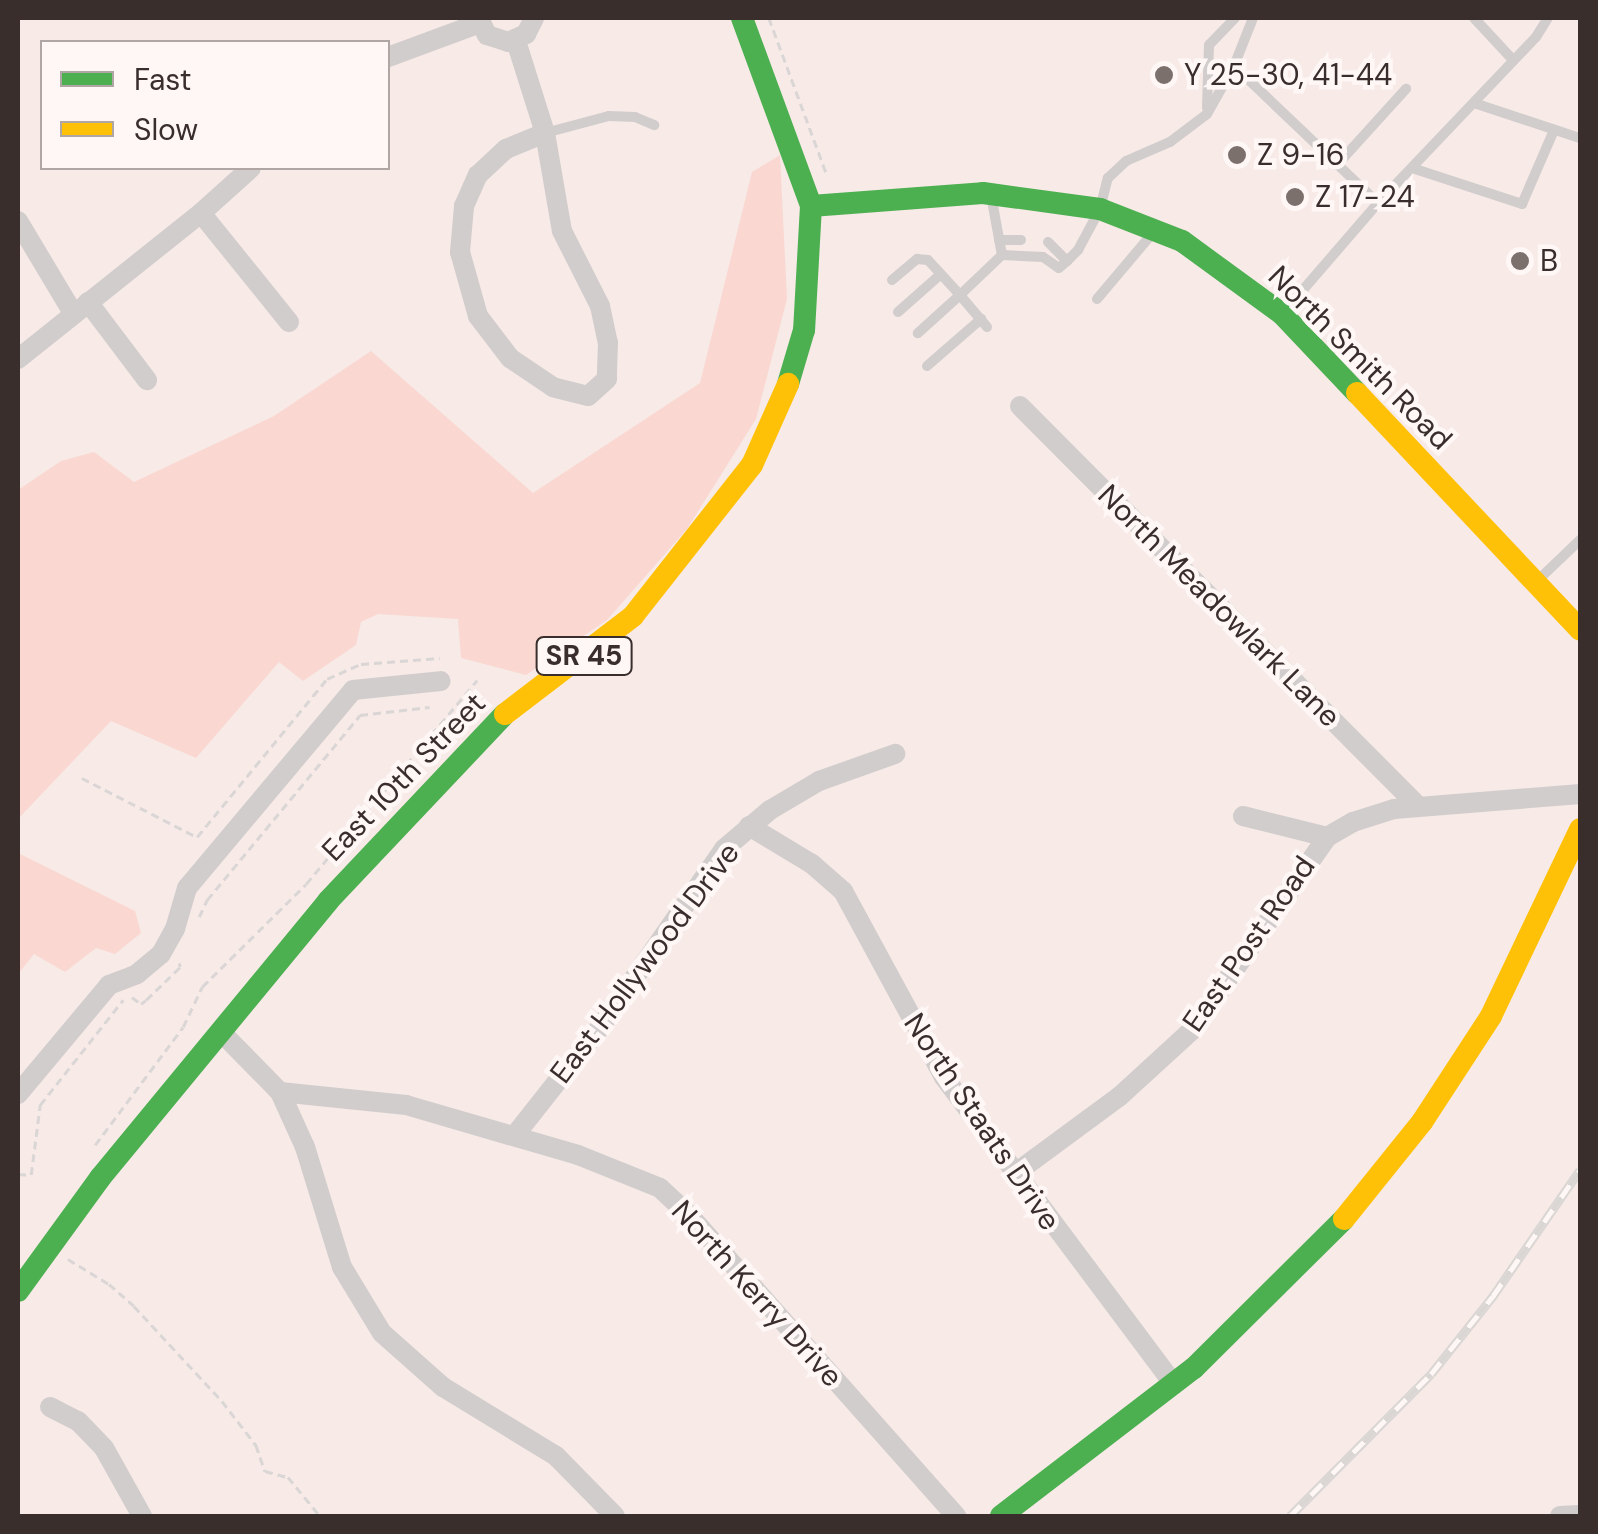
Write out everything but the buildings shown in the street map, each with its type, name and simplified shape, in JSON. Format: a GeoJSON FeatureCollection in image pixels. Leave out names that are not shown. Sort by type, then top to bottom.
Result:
{"type":"FeatureCollection","features":[{"type":"Feature","properties":{"kind":"main road","name":"East 10th Street"},"geometry":{"type":"LineString","coordinates":[[18,1291],[100,1178],[328,900],[456,757],[490,725],[633,616],[752,465],[783,401],[804,330],[811,206],[742,18]]}},
{"type":"Feature","properties":{"kind":"main road","name":"North Smith Road"},"geometry":{"type":"LineString","coordinates":[[811,206],[991,194],[1100,209],[1156,229],[1201,252],[1282,314],[1580,630]]}},
{"type":"Feature","properties":{"kind":"main road"},"geometry":{"type":"LineString","coordinates":[[1000,1516],[1174,1386],[1331,1234],[1422,1122],[1490,1016],[1580,830]]}},
{"type":"Feature","properties":{"kind":"street"},"geometry":{"type":"LineString","coordinates":[[390,56],[479,20],[493,39],[516,40],[526,34],[534,18]]}},
{"type":"Feature","properties":{"kind":"street"},"geometry":{"type":"LineString","coordinates":[[516,40],[545,132],[562,231],[600,306],[608,342],[607,380],[588,396],[569,393],[536,378],[497,344],[474,307],[460,252],[464,206],[478,176],[506,149],[545,132]]}},
{"type":"Feature","properties":{"kind":"street"},"geometry":{"type":"LineString","coordinates":[[18,360],[249,170]]}},
{"type":"Feature","properties":{"kind":"street"},"geometry":{"type":"LineString","coordinates":[[201,213],[290,322]]}},
{"type":"Feature","properties":{"kind":"street"},"geometry":{"type":"LineString","coordinates":[[18,221],[80,307],[147,380]]}},
{"type":"Feature","properties":{"kind":"street","name":"North Meadowlark Lane"},"geometry":{"type":"LineString","coordinates":[[1020,406],[1418,806]]}},
{"type":"Feature","properties":{"kind":"street"},"geometry":{"type":"LineString","coordinates":[[18,1094],[109,985],[137,974],[161,954],[187,888],[353,690],[441,681]]}},
{"type":"Feature","properties":{"kind":"street","name":"East Hollywood Drive"},"geometry":{"type":"LineString","coordinates":[[515,1135],[601,1026],[724,848],[748,826],[820,781],[895,754]]}},
{"type":"Feature","properties":{"kind":"street","name":"East Post Road"},"geometry":{"type":"LineString","coordinates":[[1014,1175],[1120,1096],[1192,1030],[1327,837],[1374,814],[1418,806],[1580,794]]}},
{"type":"Feature","properties":{"kind":"street"},"geometry":{"type":"LineString","coordinates":[[1243,816],[1327,837]]}},
{"type":"Feature","properties":{"kind":"street","name":"North Staats Drive"},"geometry":{"type":"LineString","coordinates":[[748,826],[812,864],[842,892],[944,1077],[1174,1386]]}},
{"type":"Feature","properties":{"kind":"street"},"geometry":{"type":"LineString","coordinates":[[221,1032],[280,1092],[304,1147],[342,1267],[382,1333],[443,1387],[556,1456],[615,1516]]}},
{"type":"Feature","properties":{"kind":"street","name":"North Kerry Drive"},"geometry":{"type":"LineString","coordinates":[[280,1092],[388,1102],[515,1135],[636,1176],[673,1197],[956,1516]]}},
{"type":"Feature","properties":{"kind":"street"},"geometry":{"type":"LineString","coordinates":[[50,1407],[78,1421],[104,1448],[142,1516]]}},
{"type":"Feature","properties":{"kind":"lane"},"geometry":{"type":"LineString","coordinates":[[1207,114],[1209,45],[1234,18]]}},
{"type":"Feature","properties":{"kind":"lane"},"geometry":{"type":"LineString","coordinates":[[918,333],[1002,255],[1043,257],[1060,268],[1078,250],[1100,209],[1108,178],[1126,161],[1170,142],[1207,114],[1234,66],[1253,18]]}},
{"type":"Feature","properties":{"kind":"lane"},"geometry":{"type":"LineString","coordinates":[[1474,18],[1513,60]]}},
{"type":"Feature","properties":{"kind":"lane"},"geometry":{"type":"LineString","coordinates":[[1282,314],[1548,18]]}},
{"type":"Feature","properties":{"kind":"lane"},"geometry":{"type":"LineString","coordinates":[[1234,66],[1378,203]]}},
{"type":"Feature","properties":{"kind":"lane"},"geometry":{"type":"LineString","coordinates":[[1337,165],[1406,89]]}},
{"type":"Feature","properties":{"kind":"lane"},"geometry":{"type":"LineString","coordinates":[[1474,103],[1580,138]]}},
{"type":"Feature","properties":{"kind":"lane"},"geometry":{"type":"LineString","coordinates":[[545,132],[609,116],[654,124]]}},
{"type":"Feature","properties":{"kind":"lane"},"geometry":{"type":"LineString","coordinates":[[1412,168],[1522,204],[1554,130]]}},
{"type":"Feature","properties":{"kind":"lane"},"geometry":{"type":"LineString","coordinates":[[991,194],[1002,255]]}},
{"type":"Feature","properties":{"kind":"lane"},"geometry":{"type":"LineString","coordinates":[[1097,300],[1156,229]]}},
{"type":"Feature","properties":{"kind":"lane"},"geometry":{"type":"LineString","coordinates":[[999,240],[1021,240]]}},
{"type":"Feature","properties":{"kind":"lane"},"geometry":{"type":"LineString","coordinates":[[1048,242],[1067,261]]}},
{"type":"Feature","properties":{"kind":"lane"},"geometry":{"type":"LineString","coordinates":[[892,280],[918,259],[928,260],[984,323],[927,366]]}},
{"type":"Feature","properties":{"kind":"lane"},"geometry":{"type":"LineString","coordinates":[[898,312],[941,274]]}},
{"type":"Feature","properties":{"kind":"lane"},"geometry":{"type":"LineString","coordinates":[[1536,582],[1580,540]]}},
{"type":"Feature","properties":{"kind":"path"},"geometry":{"type":"LineString","coordinates":[[769,18],[827,175]]}},
{"type":"Feature","properties":{"kind":"path"},"geometry":{"type":"LineString","coordinates":[[82,778],[197,837],[327,679],[361,664],[440,658]]}},
{"type":"Feature","properties":{"kind":"path"},"geometry":{"type":"LineString","coordinates":[[90,1152],[184,1027],[202,987],[306,884],[477,680]]}},
{"type":"Feature","properties":{"kind":"path"},"geometry":{"type":"LineString","coordinates":[[186,918],[197,921],[206,900],[360,714],[430,707]]}},
{"type":"Feature","properties":{"kind":"path"},"geometry":{"type":"LineString","coordinates":[[18,1174],[30,1176],[40,1104],[128,994],[140,1004],[180,966],[171,959]]}},
{"type":"Feature","properties":{"kind":"path"},"geometry":{"type":"LineString","coordinates":[[67,1258],[109,1284],[134,1306],[222,1401],[256,1444],[264,1470],[288,1477],[320,1516]]}},
{"type":"Feature","properties":{"kind":"shaded area"},"geometry":{"type":"Polygon","coordinates":[[[780,155],[787,299],[756,419],[687,529],[607,620],[526,675],[461,658],[458,619],[378,614],[361,622],[356,645],[303,681],[279,662],[196,758],[111,721],[18,819],[18,490],[61,461],[94,452],[134,482],[274,416],[371,351],[533,493],[700,383],[752,172],[780,155]]]}},
{"type":"Feature","properties":{"kind":"shaded area"},"geometry":{"type":"Polygon","coordinates":[[[18,853],[135,911],[141,933],[115,954],[96,948],[65,972],[34,954],[18,974],[18,853]]]}},
{"type":"Feature","properties":{"kind":"railway"},"geometry":{"type":"LineString","coordinates":[[1290,1516],[1431,1374],[1493,1296],[1580,1170]]}},
{"type":"Feature","properties":{"kind":"traffic: fast"},"geometry":{"type":"LineString","coordinates":[[742,18],[811,206],[804,330],[788,384]]}},
{"type":"Feature","properties":{"kind":"traffic: fast"},"geometry":{"type":"LineString","coordinates":[[811,206],[983,193],[1100,209],[1182,241],[1282,314],[1357,393]]}},
{"type":"Feature","properties":{"kind":"traffic: fast"},"geometry":{"type":"LineString","coordinates":[[18,1291],[100,1178],[328,901],[505,714]]}},
{"type":"Feature","properties":{"kind":"traffic: fast"},"geometry":{"type":"LineString","coordinates":[[1001,1516],[1194,1368],[1344,1219]]}},
{"type":"Feature","properties":{"kind":"traffic: slow"},"geometry":{"type":"LineString","coordinates":[[505,714],[633,616],[752,465],[788,384]]}},
{"type":"Feature","properties":{"kind":"traffic: slow"},"geometry":{"type":"LineString","coordinates":[[1357,393],[1580,630]]}},
{"type":"Feature","properties":{"kind":"traffic: slow"},"geometry":{"type":"LineString","coordinates":[[1344,1219],[1422,1122],[1491,1016],[1580,829]]}},
{"type":"Feature","properties":{"kind":"place","name":"Y 25-30, 41-44"},"geometry":{"type":"Point","coordinates":[1164,75]}},
{"type":"Feature","properties":{"kind":"place","name":"Z 9-16"},"geometry":{"type":"Point","coordinates":[1237,155]}},
{"type":"Feature","properties":{"kind":"place","name":"Z 17-24"},"geometry":{"type":"Point","coordinates":[1295,197]}},
{"type":"Feature","properties":{"kind":"place","name":"B"},"geometry":{"type":"Point","coordinates":[1520,261]}}]}
